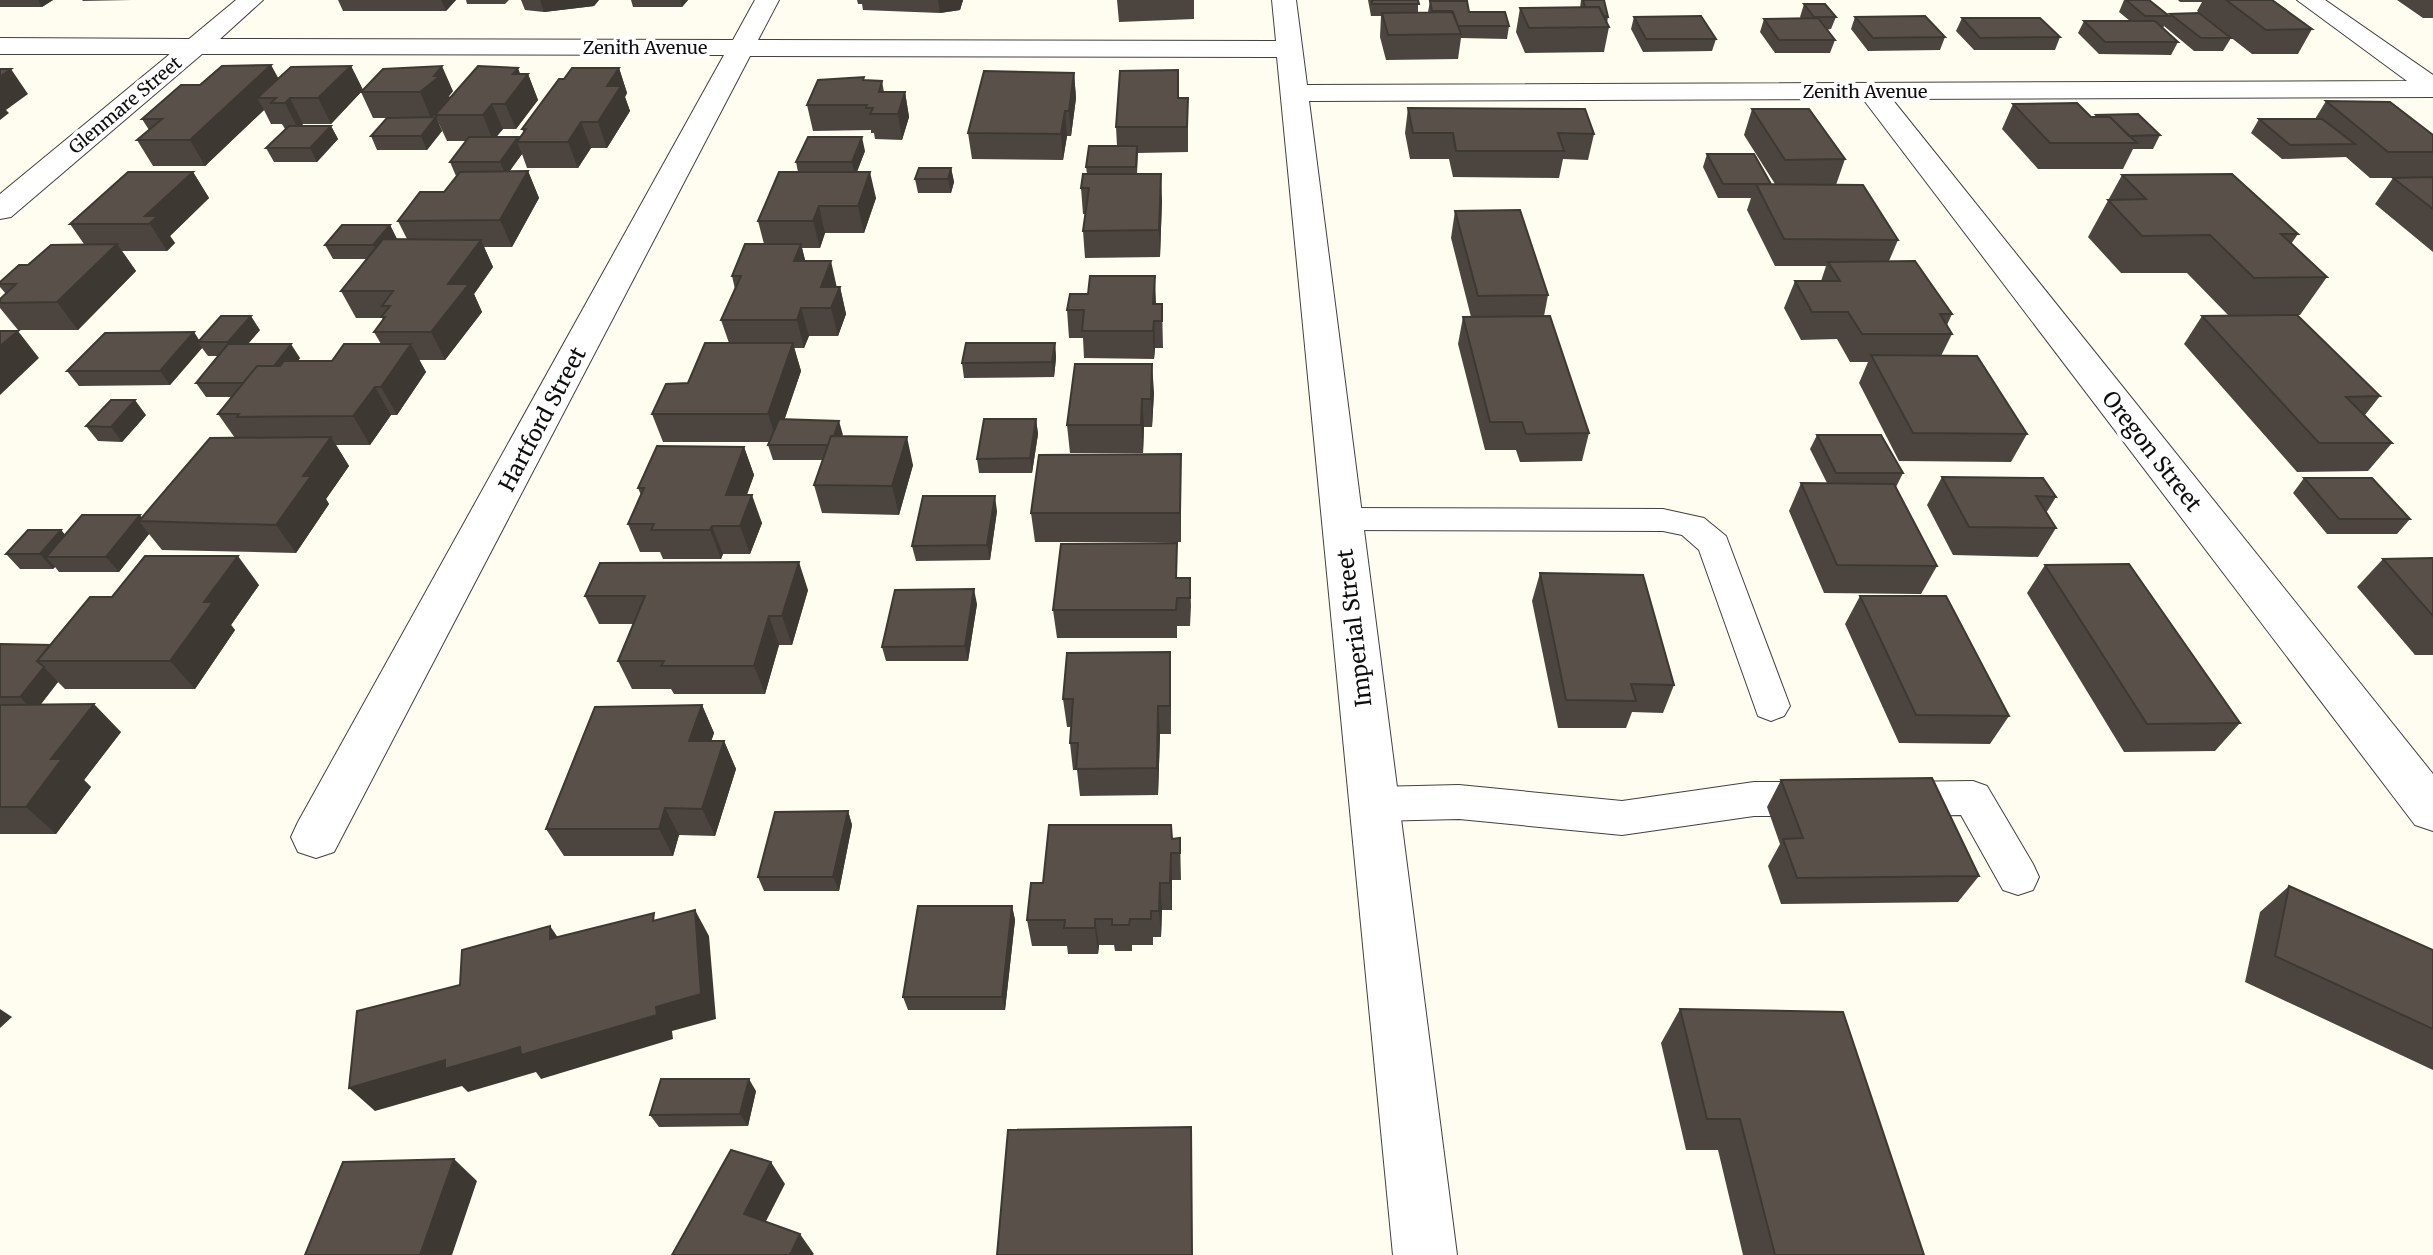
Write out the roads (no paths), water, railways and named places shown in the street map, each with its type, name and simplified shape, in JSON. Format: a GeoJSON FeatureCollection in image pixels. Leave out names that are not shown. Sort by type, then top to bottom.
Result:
{"type":"FeatureCollection","features":[{"type":"Feature","properties":{"kind":"street","name":"Glenmare Street"},"geometry":{"type":"LineString","coordinates":[[0,210],[251,0]]}},
{"type":"Feature","properties":{"kind":"street","name":"Hartford Street"},"geometry":{"type":"LineString","coordinates":[[316,837],[767,0]]}},
{"type":"Feature","properties":{"kind":"street","name":"Imperial Street"},"geometry":{"type":"LineString","coordinates":[[1284,0],[1425,1255]]}},
{"type":"Feature","properties":{"kind":"street"},"geometry":{"type":"LineString","coordinates":[[2309,0],[2433,88]]}},
{"type":"Feature","properties":{"kind":"street","name":"Zenith Avenue"},"geometry":{"type":"LineString","coordinates":[[0,46],[1290,49]]}},
{"type":"Feature","properties":{"kind":"street","name":"Zenith Avenue"},"geometry":{"type":"LineString","coordinates":[[1296,93],[2433,88]]}},
{"type":"Feature","properties":{"kind":"street","name":"Oregon Street"},"geometry":{"type":"LineString","coordinates":[[1871,91],[2433,810]]}},
{"type":"Feature","properties":{"kind":"lane"},"geometry":{"type":"LineString","coordinates":[[1342,519],[1663,520],[1692,526],[1714,544],[1771,706]]}},
{"type":"Feature","properties":{"kind":"lane"},"geometry":{"type":"LineString","coordinates":[[1375,804],[1459,802],[1622,818],[1754,799],[1973,798],[2018,877]]}}]}
